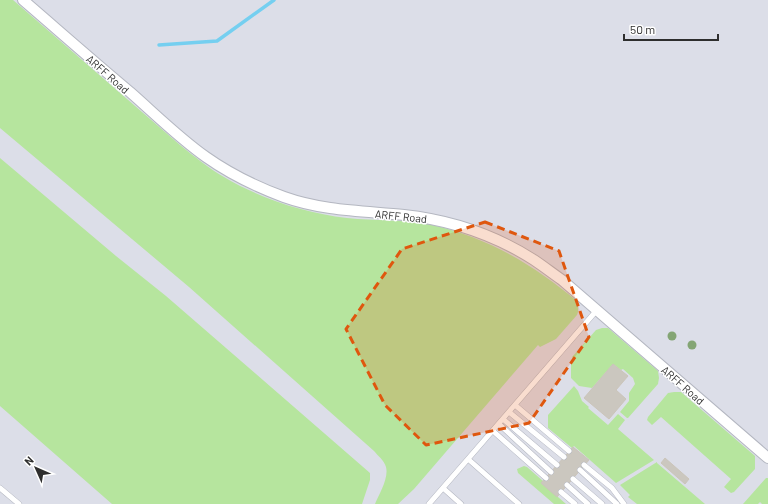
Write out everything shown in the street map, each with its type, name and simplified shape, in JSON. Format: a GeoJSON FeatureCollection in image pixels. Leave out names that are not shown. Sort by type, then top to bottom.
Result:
{"type":"FeatureCollection","features":[{"type":"Feature","properties":{"kind":"street","name":"ARFF Road"},"geometry":{"type":"LineString","coordinates":[[23,0],[175,132],[205,157],[230,173],[265,190],[286,198],[315,206],[339,210],[413,216],[445,222],[477,231],[508,245],[533,259],[562,280],[768,458]]}},
{"type":"Feature","properties":{"kind":"lane"},"geometry":{"type":"LineString","coordinates":[[429,504],[597,310]]}},
{"type":"Feature","properties":{"kind":"lane"},"geometry":{"type":"LineString","coordinates":[[515,405],[569,451]]}},
{"type":"Feature","properties":{"kind":"lane"},"geometry":{"type":"LineString","coordinates":[[509,412],[564,457]]}},
{"type":"Feature","properties":{"kind":"lane"},"geometry":{"type":"LineString","coordinates":[[503,419],[557,465]]}},
{"type":"Feature","properties":{"kind":"lane"},"geometry":{"type":"LineString","coordinates":[[499,424],[551,472]]}},
{"type":"Feature","properties":{"kind":"lane"},"geometry":{"type":"LineString","coordinates":[[493,431],[546,478]]}},
{"type":"Feature","properties":{"kind":"lane"},"geometry":{"type":"LineString","coordinates":[[468,459],[519,504]]}},
{"type":"Feature","properties":{"kind":"lane"},"geometry":{"type":"LineString","coordinates":[[584,465],[612,488],[624,504]]}},
{"type":"Feature","properties":{"kind":"lane"},"geometry":{"type":"LineString","coordinates":[[580,470],[617,504]]}},
{"type":"Feature","properties":{"kind":"lane"},"geometry":{"type":"LineString","coordinates":[[573,479],[602,504]]}},
{"type":"Feature","properties":{"kind":"lane"},"geometry":{"type":"LineString","coordinates":[[567,485],[588,504]]}},
{"type":"Feature","properties":{"kind":"lane"},"geometry":{"type":"LineString","coordinates":[[0,488],[18,504]]}},
{"type":"Feature","properties":{"kind":"lane"},"geometry":{"type":"LineString","coordinates":[[443,488],[461,504]]}},
{"type":"Feature","properties":{"kind":"lane"},"geometry":{"type":"LineString","coordinates":[[561,492],[575,504]]}},
{"type":"Feature","properties":{"kind":"highlighted area"},"geometry":{"type":"Polygon","coordinates":[[[485,222],[559,251],[589,337],[529,423],[426,445],[385,405],[346,329],[402,249],[485,222]]]}},
{"type":"Feature","properties":{"kind":"shaded area"},"geometry":{"type":"Polygon","coordinates":[[[0,0],[768,0],[768,504],[0,504],[0,0]]]}},
{"type":"Feature","properties":{"kind":"green space"},"geometry":{"type":"Polygon","coordinates":[[[0,0],[13,0],[180,145],[212,170],[238,185],[284,204],[315,213],[368,220],[421,223],[473,237],[510,254],[545,276],[578,302],[577,315],[556,339],[540,347],[538,345],[414,489],[398,504],[375,504],[385,481],[387,471],[381,458],[189,287],[0,128],[0,0]]]}},
{"type":"Feature","properties":{"kind":"green space"},"geometry":{"type":"Polygon","coordinates":[[[0,158],[116,256],[166,296],[370,473],[370,480],[362,504],[112,504],[0,406],[0,158]]]}},
{"type":"Feature","properties":{"kind":"green space"},"geometry":{"type":"Polygon","coordinates":[[[608,328],[658,371],[658,384],[628,418],[620,412],[629,401],[629,393],[635,384],[633,378],[623,369],[621,370],[613,364],[592,388],[579,386],[571,378],[572,357],[596,330],[608,328]]]}},
{"type":"Feature","properties":{"kind":"green space"},"geometry":{"type":"Polygon","coordinates":[[[574,386],[582,401],[589,407],[588,408],[608,425],[618,414],[625,420],[618,429],[654,460],[616,483],[574,446],[572,448],[548,428],[548,415],[574,386]]]}},
{"type":"Feature","properties":{"kind":"green space"},"geometry":{"type":"Polygon","coordinates":[[[681,392],[755,456],[755,469],[734,492],[731,493],[724,487],[731,479],[661,417],[652,425],[647,420],[668,393],[681,392]]]}},
{"type":"Feature","properties":{"kind":"green space"},"geometry":{"type":"Polygon","coordinates":[[[657,462],[705,504],[637,504],[628,497],[630,495],[620,485],[657,462]]]}},
{"type":"Feature","properties":{"kind":"green space"},"geometry":{"type":"Polygon","coordinates":[[[524,466],[543,481],[542,483],[566,504],[554,504],[518,473],[517,469],[524,466]]]}},
{"type":"Feature","properties":{"kind":"green space"},"geometry":{"type":"Polygon","coordinates":[[[766,478],[768,478],[768,504],[762,504],[760,502],[758,504],[743,504],[766,478]]]}},
{"type":"Feature","properties":{"kind":"building"},"geometry":{"type":"Polygon","coordinates":[[[613,364],[628,376],[616,390],[626,399],[609,419],[584,398],[613,364]]]}},
{"type":"Feature","properties":{"kind":"building"},"geometry":{"type":"Polygon","coordinates":[[[573,447],[589,460],[557,497],[541,483],[573,447]]]}},
{"type":"Feature","properties":{"kind":"building"},"geometry":{"type":"Polygon","coordinates":[[[665,458],[689,479],[685,484],[661,463],[665,458]]]}},
{"type":"Feature","properties":{"kind":"waterway"},"geometry":{"type":"LineString","coordinates":[[159,45],[217,41],[274,0]]}}]}
